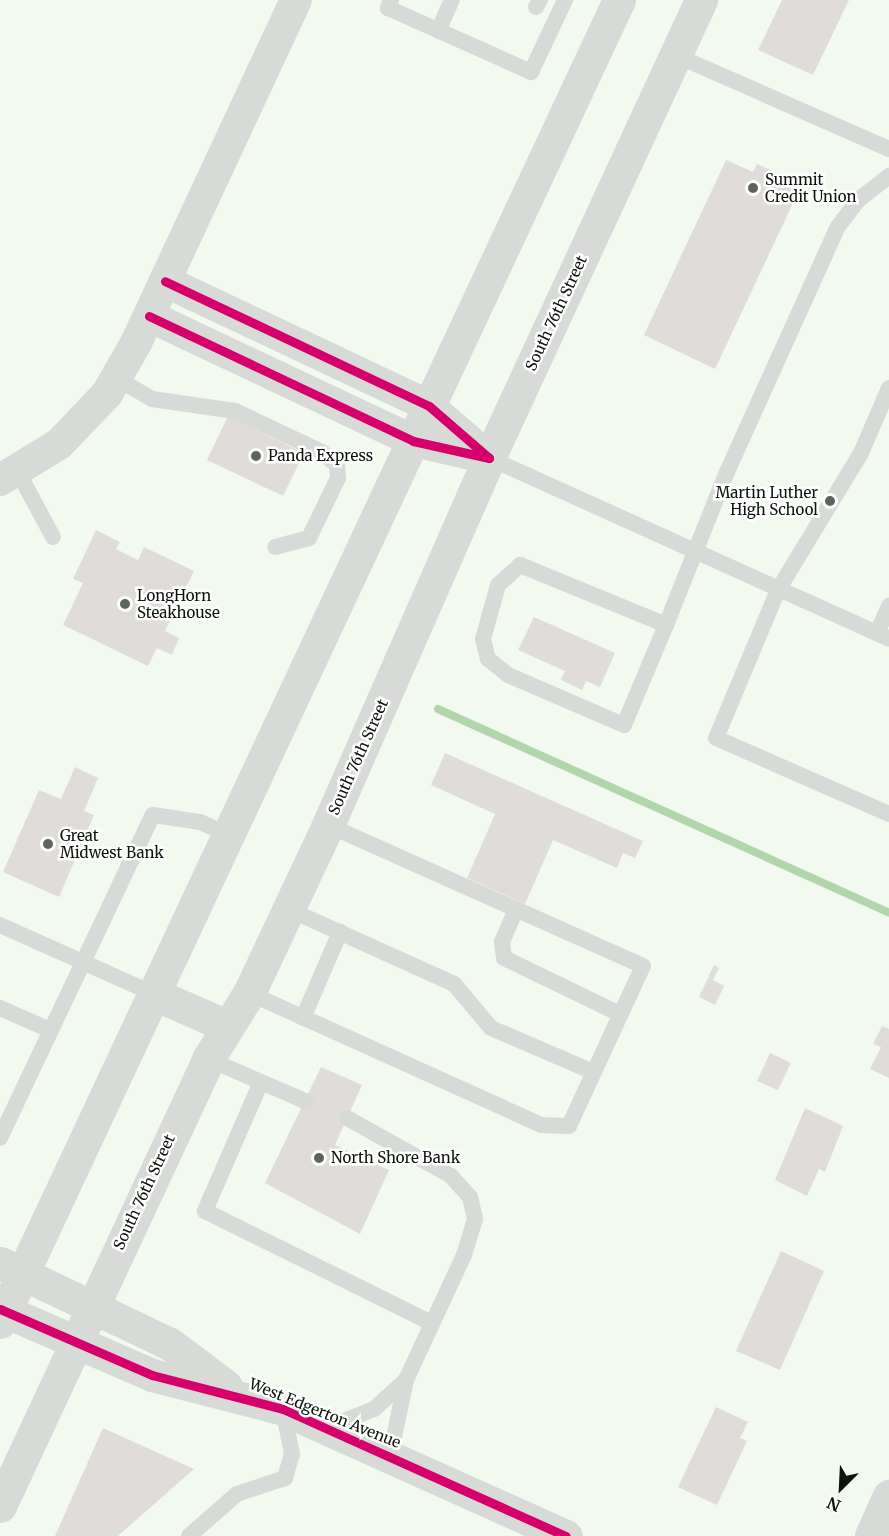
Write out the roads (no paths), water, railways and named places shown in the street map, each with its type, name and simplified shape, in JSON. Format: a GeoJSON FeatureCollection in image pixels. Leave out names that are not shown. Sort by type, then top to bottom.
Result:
{"type":"FeatureCollection","features":[{"type":"Feature","properties":{"kind":"main road"},"geometry":{"type":"LineString","coordinates":[[2,1314],[12,1268],[154,994],[619,0]]}},
{"type":"Feature","properties":{"kind":"main road","name":"South 76th Street"},"geometry":{"type":"LineString","coordinates":[[0,1506],[91,1304],[208,1059],[225,1025],[249,993],[328,825],[489,458],[701,0]]}},
{"type":"Feature","properties":{"kind":"main road"},"geometry":{"type":"LineString","coordinates":[[154,994],[225,1025]]}},
{"type":"Feature","properties":{"kind":"main road","name":"West Edgerton Avenue"},"geometry":{"type":"LineString","coordinates":[[12,1268],[91,1304],[170,1344],[235,1392]]}},
{"type":"Feature","properties":{"kind":"main road","name":"West Edgerton Avenue"},"geometry":{"type":"LineString","coordinates":[[2,1314],[152,1375],[235,1392],[284,1409],[566,1536]]}},
{"type":"Feature","properties":{"kind":"street"},"geometry":{"type":"LineString","coordinates":[[8,475],[59,444],[116,378],[149,316],[296,0]]}},
{"type":"Feature","properties":{"kind":"street"},"geometry":{"type":"LineString","coordinates":[[165,281],[429,406],[489,458]]}},
{"type":"Feature","properties":{"kind":"street"},"geometry":{"type":"LineString","coordinates":[[149,316],[413,441],[489,458]]}},
{"type":"Feature","properties":{"kind":"street"},"geometry":{"type":"LineString","coordinates":[[871,1536],[889,1496]]}},
{"type":"Feature","properties":{"kind":"lane"},"geometry":{"type":"LineString","coordinates":[[391,0],[388,8],[438,31],[501,52],[531,72],[565,0]]}},
{"type":"Feature","properties":{"kind":"lane"},"geometry":{"type":"LineString","coordinates":[[438,31],[452,0]]}},
{"type":"Feature","properties":{"kind":"lane"},"geometry":{"type":"LineString","coordinates":[[675,55],[889,149]]}},
{"type":"Feature","properties":{"kind":"lane"},"geometry":{"type":"LineString","coordinates":[[666,625],[536,568],[520,565],[498,585],[483,639],[488,659],[508,675],[624,725],[696,554],[727,472],[837,228],[857,201],[889,176]]}},
{"type":"Feature","properties":{"kind":"lane"},"geometry":{"type":"LineString","coordinates":[[116,378],[153,399],[235,411],[322,452],[337,465],[338,478],[309,538],[274,547]]}},
{"type":"Feature","properties":{"kind":"lane"},"geometry":{"type":"LineString","coordinates":[[889,388],[855,462],[778,590],[716,738],[889,814]]}},
{"type":"Feature","properties":{"kind":"lane"},"geometry":{"type":"LineString","coordinates":[[489,458],[696,554],[883,636],[889,606]]}},
{"type":"Feature","properties":{"kind":"lane"},"geometry":{"type":"LineString","coordinates":[[8,475],[53,537]]}},
{"type":"Feature","properties":{"kind":"lane"},"geometry":{"type":"LineString","coordinates":[[0,1138],[153,815],[200,822],[229,835]]}},
{"type":"Feature","properties":{"kind":"lane"},"geometry":{"type":"LineString","coordinates":[[249,993],[551,1128],[569,1126],[643,966],[328,825]]}},
{"type":"Feature","properties":{"kind":"lane"},"geometry":{"type":"LineString","coordinates":[[288,909],[454,984],[491,1028],[593,1072]]}},
{"type":"Feature","properties":{"kind":"lane"},"geometry":{"type":"LineString","coordinates":[[516,909],[502,942],[504,958],[620,1014]]}},
{"type":"Feature","properties":{"kind":"lane"},"geometry":{"type":"LineString","coordinates":[[0,925],[154,994]]}},
{"type":"Feature","properties":{"kind":"lane"},"geometry":{"type":"LineString","coordinates":[[303,1018],[340,932]]}},
{"type":"Feature","properties":{"kind":"lane"},"geometry":{"type":"LineString","coordinates":[[0,1008],[50,1030]]}},
{"type":"Feature","properties":{"kind":"lane"},"geometry":{"type":"LineString","coordinates":[[208,1059],[305,1101]]}},
{"type":"Feature","properties":{"kind":"lane"},"geometry":{"type":"LineString","coordinates":[[261,1082],[205,1211],[430,1322]]}},
{"type":"Feature","properties":{"kind":"lane"},"geometry":{"type":"LineString","coordinates":[[348,1118],[451,1176],[470,1197],[475,1219],[464,1255],[430,1322],[406,1380],[390,1456]]}},
{"type":"Feature","properties":{"kind":"lane"},"geometry":{"type":"LineString","coordinates":[[326,1428],[374,1409],[406,1380]]}},
{"type":"Feature","properties":{"kind":"lane"},"geometry":{"type":"LineString","coordinates":[[189,1536],[237,1494],[285,1478],[292,1454],[284,1409]]}},
{"type":"Feature","properties":{"kind":"waterway"},"geometry":{"type":"LineString","coordinates":[[438,709],[889,913]]}},
{"type":"Feature","properties":{"kind":"place","name":"Summit Credit Union"},"geometry":{"type":"Point","coordinates":[753,188]}},
{"type":"Feature","properties":{"kind":"place","name":"Panda Express"},"geometry":{"type":"Point","coordinates":[256,456]}},
{"type":"Feature","properties":{"kind":"place","name":"Martin Luther High School"},"geometry":{"type":"Point","coordinates":[830,501]}},
{"type":"Feature","properties":{"kind":"place","name":"LongHorn Steakhouse"},"geometry":{"type":"Point","coordinates":[125,604]}},
{"type":"Feature","properties":{"kind":"place","name":"Great Midwest Bank"},"geometry":{"type":"Point","coordinates":[48,844]}},
{"type":"Feature","properties":{"kind":"place","name":"North Shore Bank"},"geometry":{"type":"Point","coordinates":[319,1158]}}]}
